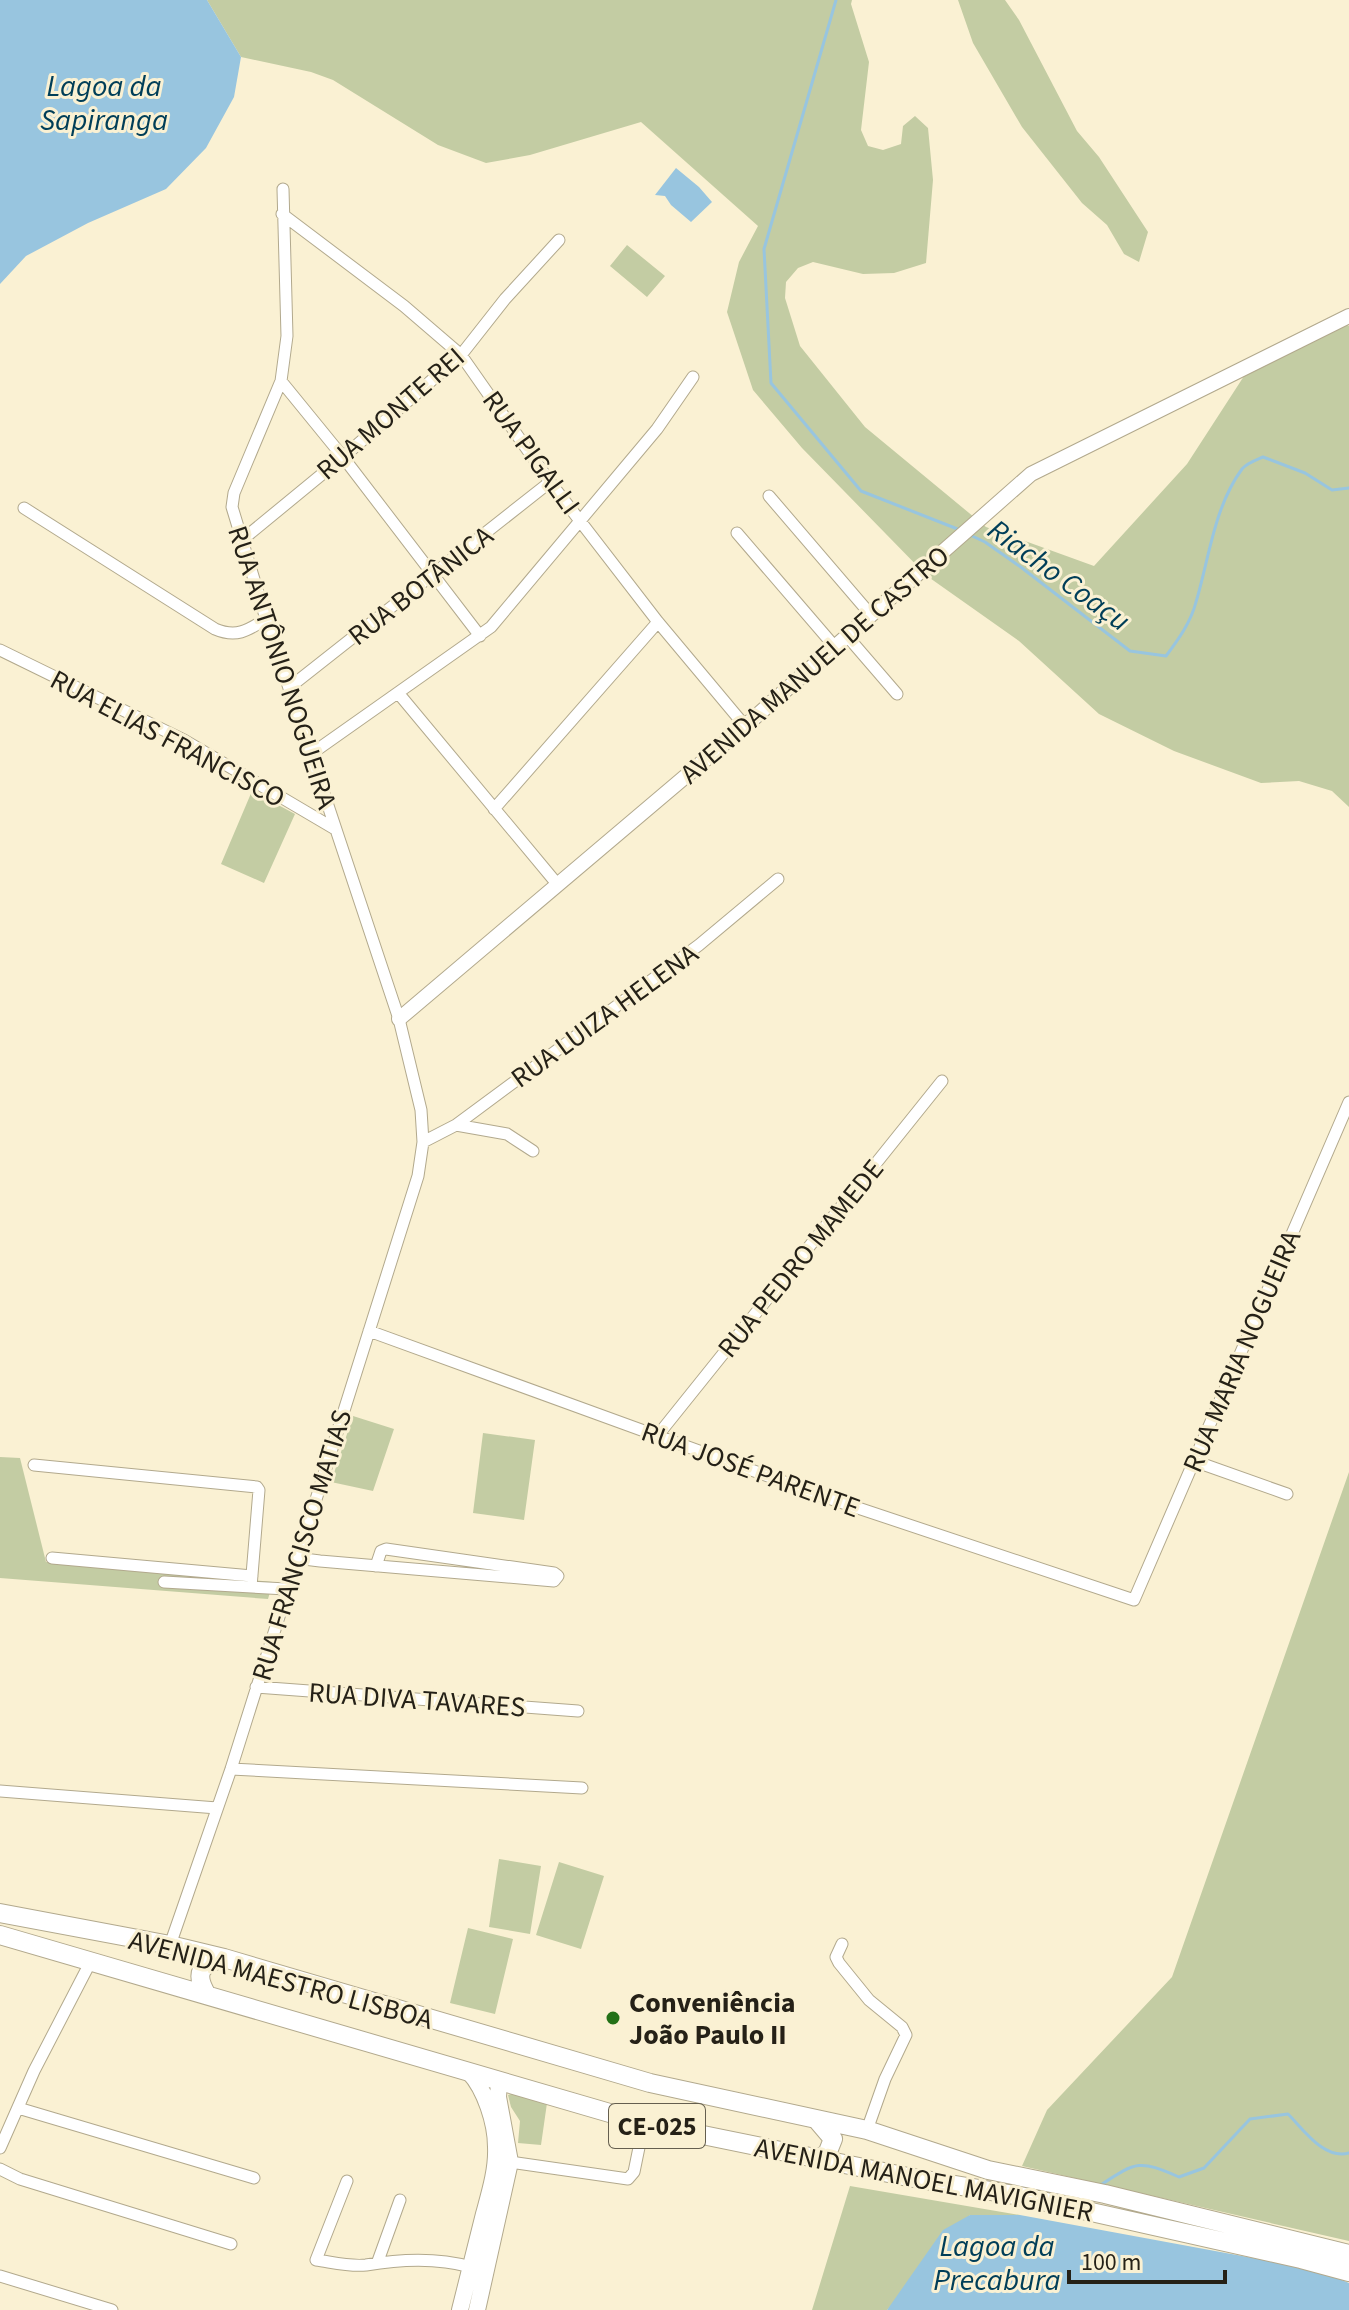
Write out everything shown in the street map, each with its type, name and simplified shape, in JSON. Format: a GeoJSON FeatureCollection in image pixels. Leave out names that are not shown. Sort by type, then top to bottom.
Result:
{"type":"FeatureCollection","features":[{"type":"Feature","properties":{"kind":"highway","name":"AVENIDA MAESTRO LISBOA"},"geometry":{"type":"LineString","coordinates":[[0,1913],[224,1958],[513,2043]]}},
{"type":"Feature","properties":{"kind":"highway","name":"AVENIDA MAESTRO LISBOA"},"geometry":{"type":"LineString","coordinates":[[0,1935],[499,2082]]}},
{"type":"Feature","properties":{"kind":"highway"},"geometry":{"type":"LineString","coordinates":[[207,1995],[199,1981],[202,1968],[224,1958]]}},
{"type":"Feature","properties":{"kind":"highway","name":"AVENIDA MANOEL MAVIGNIER"},"geometry":{"type":"LineString","coordinates":[[513,2043],[650,2083],[867,2130],[965,2164],[1105,2194],[1349,2254]]}},
{"type":"Feature","properties":{"kind":"highway","name":"AVENIDA MANOEL MAVIGNIER"},"geometry":{"type":"LineString","coordinates":[[499,2082],[644,2123],[816,2159],[1020,2196],[1349,2272]]}},
{"type":"Feature","properties":{"kind":"highway"},"geometry":{"type":"LineString","coordinates":[[816,2119],[833,2139],[827,2154],[816,2159]]}},
{"type":"Feature","properties":{"kind":"main road"},"geometry":{"type":"LineString","coordinates":[[469,2072],[481,2091],[495,2130],[497,2149],[478,2268],[477,2310]]}},
{"type":"Feature","properties":{"kind":"main road"},"geometry":{"type":"LineString","coordinates":[[460,2310],[478,2268],[510,2162],[498,2097],[499,2082]]}},
{"type":"Feature","properties":{"kind":"street","name":"RUA ANTÔNIO NOGUEIRA"},"geometry":{"type":"LineString","coordinates":[[283,189],[287,336],[281,381],[232,501],[266,619],[399,1019],[420,1101],[423,1142]]}},
{"type":"Feature","properties":{"kind":"street","name":"RUA PIGALLI"},"geometry":{"type":"LineString","coordinates":[[282,214],[404,306],[461,355],[550,482],[658,622],[745,726]]}},
{"type":"Feature","properties":{"kind":"street","name":"RUA MONTE REI"},"geometry":{"type":"LineString","coordinates":[[242,540],[461,355],[505,299],[559,240]]}},
{"type":"Feature","properties":{"kind":"street"},"geometry":{"type":"LineString","coordinates":[[1334,323],[1349,306]]}},
{"type":"Feature","properties":{"kind":"street","name":"AVENIDA MANUEL DE CASTRO"},"geometry":{"type":"LineString","coordinates":[[399,1019],[745,726],[1031,474],[1349,316]]}},
{"type":"Feature","properties":{"kind":"street"},"geometry":{"type":"LineString","coordinates":[[311,754],[480,636],[502,617],[657,429],[693,377]]}},
{"type":"Feature","properties":{"kind":"street"},"geometry":{"type":"LineString","coordinates":[[281,381],[480,636]]}},
{"type":"Feature","properties":{"kind":"street","name":"RUA BOTÂNICA"},"geometry":{"type":"LineString","coordinates":[[290,687],[550,482]]}},
{"type":"Feature","properties":{"kind":"street"},"geometry":{"type":"LineString","coordinates":[[769,496],[871,615]]}},
{"type":"Feature","properties":{"kind":"street"},"geometry":{"type":"LineString","coordinates":[[24,508],[215,629],[243,633],[266,619]]}},
{"type":"Feature","properties":{"kind":"street"},"geometry":{"type":"LineString","coordinates":[[737,533],[835,647]]}},
{"type":"Feature","properties":{"kind":"street"},"geometry":{"type":"LineString","coordinates":[[494,809],[658,622]]}},
{"type":"Feature","properties":{"kind":"street"},"geometry":{"type":"LineString","coordinates":[[847,636],[897,694]]}},
{"type":"Feature","properties":{"kind":"street","name":"RUA ELIAS FRANCISCO"},"geometry":{"type":"LineString","coordinates":[[0,650],[184,740],[335,829]]}},
{"type":"Feature","properties":{"kind":"street"},"geometry":{"type":"LineString","coordinates":[[399,694],[558,885]]}},
{"type":"Feature","properties":{"kind":"street","name":"RUA LUIZA HELENA"},"geometry":{"type":"LineString","coordinates":[[423,1142],[456,1125],[699,945],[778,879]]}},
{"type":"Feature","properties":{"kind":"street","name":"RUA PEDRO MAMEDE"},"geometry":{"type":"LineString","coordinates":[[658,1435],[942,1081]]}},
{"type":"Feature","properties":{"kind":"street","name":"RUA MARIA NOGUEIRA"},"geometry":{"type":"LineString","coordinates":[[1134,1600],[1349,1102]]}},
{"type":"Feature","properties":{"kind":"street"},"geometry":{"type":"LineString","coordinates":[[456,1125],[507,1134],[533,1151]]}},
{"type":"Feature","properties":{"kind":"street","name":"RUA FRANCISCO MATIAS"},"geometry":{"type":"LineString","coordinates":[[170,1945],[231,1769],[418,1176],[423,1142]]}},
{"type":"Feature","properties":{"kind":"street","name":"RUA JOSÉ PARENTE"},"geometry":{"type":"LineString","coordinates":[[369,1331],[834,1500],[1134,1600]]}},
{"type":"Feature","properties":{"kind":"street"},"geometry":{"type":"LineString","coordinates":[[1194,1461],[1287,1494]]}},
{"type":"Feature","properties":{"kind":"street"},"geometry":{"type":"LineString","coordinates":[[34,1465],[257,1487],[252,1581]]}},
{"type":"Feature","properties":{"kind":"street"},"geometry":{"type":"LineString","coordinates":[[296,1558],[376,1566],[554,1581],[558,1576],[386,1549],[381,1551],[376,1566]]}},
{"type":"Feature","properties":{"kind":"street"},"geometry":{"type":"LineString","coordinates":[[52,1558],[252,1581],[286,1589]]}},
{"type":"Feature","properties":{"kind":"street"},"geometry":{"type":"LineString","coordinates":[[164,1582],[252,1581]]}},
{"type":"Feature","properties":{"kind":"street","name":"RUA DIVA TAVARES"},"geometry":{"type":"LineString","coordinates":[[256,1687],[578,1711]]}},
{"type":"Feature","properties":{"kind":"street"},"geometry":{"type":"LineString","coordinates":[[231,1769],[582,1788]]}},
{"type":"Feature","properties":{"kind":"street"},"geometry":{"type":"LineString","coordinates":[[0,1791],[217,1808]]}},
{"type":"Feature","properties":{"kind":"street"},"geometry":{"type":"LineString","coordinates":[[842,1944],[836,1957],[839,1963],[869,2000],[902,2027],[906,2035],[885,2079],[867,2130]]}},
{"type":"Feature","properties":{"kind":"street"},"geometry":{"type":"LineString","coordinates":[[0,2148],[91,1961]]}},
{"type":"Feature","properties":{"kind":"street"},"geometry":{"type":"LineString","coordinates":[[18,2108],[254,2178]]}},
{"type":"Feature","properties":{"kind":"street"},"geometry":{"type":"LineString","coordinates":[[510,2162],[628,2179],[634,2172],[644,2123]]}},
{"type":"Feature","properties":{"kind":"street"},"geometry":{"type":"LineString","coordinates":[[0,2169],[20,2179],[231,2244]]}},
{"type":"Feature","properties":{"kind":"street"},"geometry":{"type":"LineString","coordinates":[[347,2181],[316,2260],[364,2265],[378,2261],[427,2260],[478,2268]]}},
{"type":"Feature","properties":{"kind":"street"},"geometry":{"type":"LineString","coordinates":[[378,2261],[400,2200]]}},
{"type":"Feature","properties":{"kind":"street"},"geometry":{"type":"LineString","coordinates":[[0,2276],[112,2310]]}},
{"type":"Feature","properties":{"kind":"green space"},"geometry":{"type":"Polygon","coordinates":[[[207,0],[852,0],[869,62],[861,130],[868,146],[883,150],[901,144],[903,126],[915,116],[928,128],[933,180],[926,263],[894,273],[863,274],[813,262],[798,268],[786,282],[785,298],[800,346],[865,427],[986,527],[1094,566],[1187,464],[1246,373],[1349,326],[1349,807],[1332,791],[1299,781],[1261,783],[1174,751],[1099,714],[1019,641],[927,576],[802,448],[753,390],[727,312],[739,262],[758,226],[641,122],[530,155],[486,163],[438,145],[333,80],[311,72],[241,57],[207,0]]]}},
{"type":"Feature","properties":{"kind":"green space"},"geometry":{"type":"Polygon","coordinates":[[[958,0],[1005,0],[1019,20],[1077,131],[1099,157],[1148,232],[1139,262],[1124,254],[1107,225],[1082,203],[1022,127],[973,43],[958,0]]]}},
{"type":"Feature","properties":{"kind":"green space"},"geometry":{"type":"Polygon","coordinates":[[[627,245],[665,276],[647,297],[610,266],[627,245]]]}},
{"type":"Feature","properties":{"kind":"green space"},"geometry":{"type":"Polygon","coordinates":[[[252,791],[295,814],[264,883],[221,864],[252,791]]]}},
{"type":"Feature","properties":{"kind":"green space"},"geometry":{"type":"Polygon","coordinates":[[[353,1416],[394,1429],[373,1491],[331,1482],[353,1416]]]}},
{"type":"Feature","properties":{"kind":"green space"},"geometry":{"type":"Polygon","coordinates":[[[483,1433],[535,1440],[524,1520],[473,1513],[483,1433]]]}},
{"type":"Feature","properties":{"kind":"green space"},"geometry":{"type":"Polygon","coordinates":[[[0,1457],[20,1458],[46,1562],[273,1582],[268,1599],[0,1578],[0,1457]]]}},
{"type":"Feature","properties":{"kind":"green space"},"geometry":{"type":"Polygon","coordinates":[[[1349,1472],[1349,2241],[1022,2166],[1047,2110],[1172,1977],[1349,1472]]]}},
{"type":"Feature","properties":{"kind":"green space"},"geometry":{"type":"Polygon","coordinates":[[[499,1859],[541,1866],[530,1934],[489,1927],[499,1859]]]}},
{"type":"Feature","properties":{"kind":"green space"},"geometry":{"type":"Polygon","coordinates":[[[559,1862],[604,1876],[581,1949],[536,1935],[559,1862]]]}},
{"type":"Feature","properties":{"kind":"green space"},"geometry":{"type":"Polygon","coordinates":[[[468,1928],[513,1939],[495,2014],[450,2003],[468,1928]]]}},
{"type":"Feature","properties":{"kind":"green space"},"geometry":{"type":"Polygon","coordinates":[[[515,2093],[547,2103],[541,2145],[518,2143],[520,2121],[508,2095],[515,2093]]]}},
{"type":"Feature","properties":{"kind":"green space"},"geometry":{"type":"Polygon","coordinates":[[[850,2186],[1020,2215],[970,2215],[887,2310],[812,2310],[850,2186]]]}},
{"type":"Feature","properties":{"kind":"water","name":"Lagoa da Sapiranga"},"geometry":{"type":"Polygon","coordinates":[[[0,0],[207,0],[241,57],[234,97],[206,148],[166,189],[88,223],[26,256],[0,284],[0,0]]]}},
{"type":"Feature","properties":{"kind":"water"},"geometry":{"type":"Polygon","coordinates":[[[676,168],[712,202],[691,222],[665,196],[655,195],[676,168]]]}},
{"type":"Feature","properties":{"kind":"water","name":"Lagoa da Precabura"},"geometry":{"type":"Polygon","coordinates":[[[970,2215],[1020,2215],[1318,2270],[1349,2283],[1349,2310],[887,2310],[943,2230],[970,2215]]]}},
{"type":"Feature","properties":{"kind":"waterway","name":"Riacho Coaçu"},"geometry":{"type":"LineString","coordinates":[[836,0],[764,249],[771,383],[861,491],[960,530]]}},
{"type":"Feature","properties":{"kind":"waterway","name":"Riacho Coaçu"},"geometry":{"type":"LineString","coordinates":[[970,535],[1022,568],[1130,651],[1166,656],[1191,617],[1219,516],[1244,467],[1263,457],[1305,473],[1332,490],[1349,488]]}},
{"type":"Feature","properties":{"kind":"waterway","name":"Riacho Coaçu"},"geometry":{"type":"LineString","coordinates":[[1099,2186],[1121,2172],[1138,2166],[1154,2167],[1179,2177],[1204,2168],[1250,2119],[1288,2114],[1323,2148],[1340,2154],[1349,2153]]}},
{"type":"Feature","properties":{"kind":"place","name":"Conveniência João Paulo II"},"geometry":{"type":"Point","coordinates":[613,2018]}}]}
